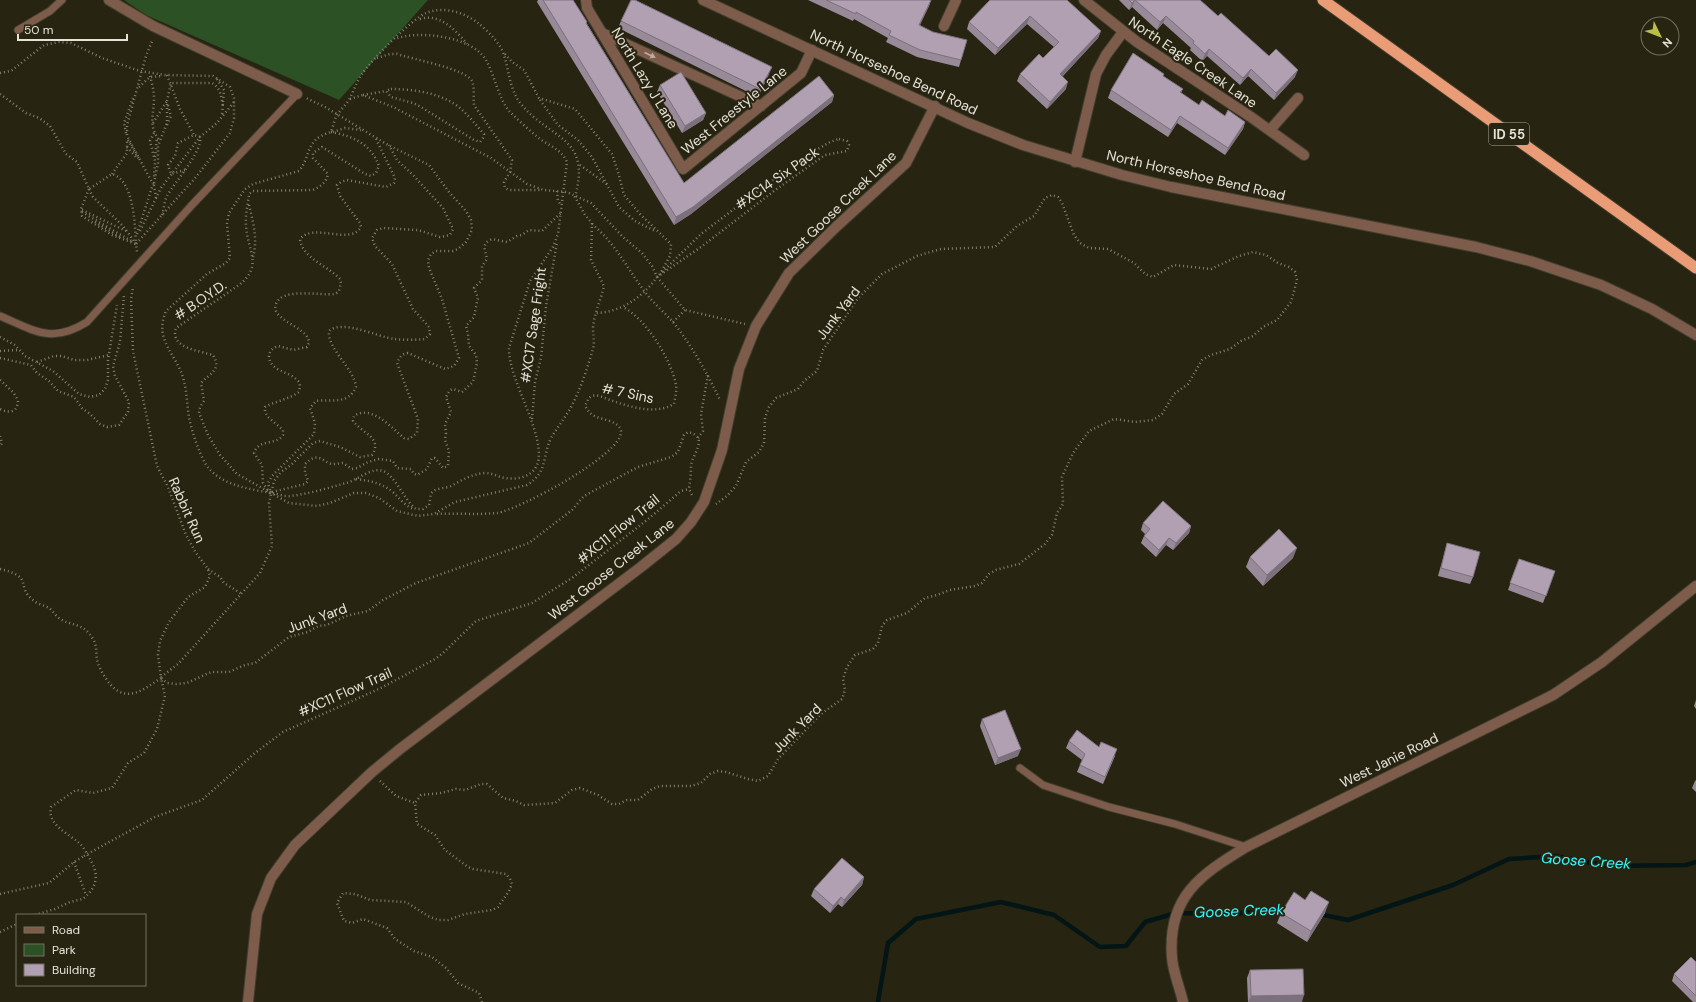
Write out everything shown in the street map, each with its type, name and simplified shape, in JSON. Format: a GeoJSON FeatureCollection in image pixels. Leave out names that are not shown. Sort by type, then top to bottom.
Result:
{"type":"FeatureCollection","features":[{"type":"Feature","properties":{"kind":"highway","name":"ID 55"},"geometry":{"type":"LineString","coordinates":[[1322,0],[1696,268]]}},
{"type":"Feature","properties":{"kind":"street"},"geometry":{"type":"LineString","coordinates":[[109,0],[158,29],[297,94]]}},
{"type":"Feature","properties":{"kind":"street","name":"North Lazy J Lane"},"geometry":{"type":"LineString","coordinates":[[586,0],[587,8],[683,169]]}},
{"type":"Feature","properties":{"kind":"street","name":"North Horseshoe Bend Road"},"geometry":{"type":"LineString","coordinates":[[703,0],[935,106],[968,123],[1023,145],[1074,162],[1171,187],[1476,247],[1530,261],[1601,285],[1652,309],[1696,334]]}},
{"type":"Feature","properties":{"kind":"street"},"geometry":{"type":"LineString","coordinates":[[944,26],[955,0]]}},
{"type":"Feature","properties":{"kind":"street","name":"North Eagle Creek Lane"},"geometry":{"type":"LineString","coordinates":[[1084,0],[1123,32],[1270,130],[1304,155]]}},
{"type":"Feature","properties":{"kind":"street"},"geometry":{"type":"LineString","coordinates":[[1074,162],[1096,74],[1106,55],[1123,32]]}},
{"type":"Feature","properties":{"kind":"street"},"geometry":{"type":"LineString","coordinates":[[602,33],[761,106]]}},
{"type":"Feature","properties":{"kind":"street","name":"West Freestyle Lane"},"geometry":{"type":"LineString","coordinates":[[683,169],[801,73],[812,50]]}},
{"type":"Feature","properties":{"kind":"street"},"geometry":{"type":"LineString","coordinates":[[1270,130],[1298,98]]}},
{"type":"Feature","properties":{"kind":"street","name":"West Goose Creek Lane"},"geometry":{"type":"LineString","coordinates":[[248,1002],[257,914],[271,878],[295,845],[372,772],[400,748],[676,539],[691,522],[704,502],[722,450],[739,369],[756,326],[789,273],[837,226],[906,163],[935,106]]}},
{"type":"Feature","properties":{"kind":"street","name":"West Janie Road"},"geometry":{"type":"LineString","coordinates":[[1183,1002],[1172,959],[1172,935],[1179,908],[1190,888],[1212,868],[1246,847],[1553,695],[1602,662],[1696,586]]}},
{"type":"Feature","properties":{"kind":"lane"},"geometry":{"type":"LineString","coordinates":[[18,30],[50,11],[62,0]]}},
{"type":"Feature","properties":{"kind":"lane"},"geometry":{"type":"LineString","coordinates":[[0,316],[48,334],[65,334],[87,322],[297,94]]}},
{"type":"Feature","properties":{"kind":"lane"},"geometry":{"type":"LineString","coordinates":[[1020,768],[1043,785],[1109,807],[1175,824],[1246,847]]}},
{"type":"Feature","properties":{"kind":"path"},"geometry":{"type":"LineString","coordinates":[[331,132],[337,116],[350,99],[362,73],[395,39],[426,13],[447,10],[461,13],[477,22],[494,39],[504,54],[512,62],[524,70],[539,98],[558,125],[578,140],[592,157],[619,207],[635,221],[658,232]]}},
{"type":"Feature","properties":{"kind":"path"},"geometry":{"type":"LineString","coordinates":[[417,20],[430,18],[448,24],[467,44]]}},
{"type":"Feature","properties":{"kind":"path"},"geometry":{"type":"LineString","coordinates":[[129,242],[89,222],[82,216],[82,211],[89,189],[112,174],[123,160],[127,147],[128,118],[146,56],[158,29]]}},
{"type":"Feature","properties":{"kind":"path","name":"#XC17 Sage Fright"},"geometry":{"type":"LineString","coordinates":[[395,39],[403,36],[420,34],[443,37],[467,44],[485,58],[502,99],[510,112],[539,138],[564,155],[567,162],[561,214],[546,306],[541,358],[535,382],[532,420]]}},
{"type":"Feature","properties":{"kind":"path"},"geometry":{"type":"LineString","coordinates":[[0,73],[11,71],[44,45],[59,42],[70,43],[102,58],[142,72],[167,75],[213,76],[230,87],[234,102],[234,118],[230,133],[196,177],[136,244]]}},
{"type":"Feature","properties":{"kind":"path"},"geometry":{"type":"LineString","coordinates":[[376,59],[390,54],[397,54],[455,70],[469,78],[474,87],[472,96],[474,105],[512,160],[510,172],[504,182],[505,188],[509,190],[544,190],[567,192],[575,197],[591,203],[623,238],[642,253],[652,266],[657,278],[686,310],[756,326]]}},
{"type":"Feature","properties":{"kind":"path"},"geometry":{"type":"LineString","coordinates":[[504,54],[516,95],[521,104],[570,144],[579,164],[580,182],[575,197],[585,215],[592,224],[601,231],[625,261],[644,292],[673,323],[690,346],[708,374],[729,418]]}},
{"type":"Feature","properties":{"kind":"path"},"geometry":{"type":"LineString","coordinates":[[149,73],[154,96],[152,124],[154,133],[159,141]]}},
{"type":"Feature","properties":{"kind":"path"},"geometry":{"type":"LineString","coordinates":[[138,159],[131,148],[124,123],[137,88],[150,77],[167,75]]}},
{"type":"Feature","properties":{"kind":"path"},"geometry":{"type":"LineString","coordinates":[[167,75],[180,109],[194,135]]}},
{"type":"Feature","properties":{"kind":"path"},"geometry":{"type":"LineString","coordinates":[[217,78],[224,90],[222,116]]}},
{"type":"Feature","properties":{"kind":"path"},"geometry":{"type":"LineString","coordinates":[[171,83],[212,83],[221,93],[223,98]]}},
{"type":"Feature","properties":{"kind":"path"},"geometry":{"type":"LineString","coordinates":[[165,128],[167,101],[171,83]]}},
{"type":"Feature","properties":{"kind":"path"},"geometry":{"type":"LineString","coordinates":[[350,99],[391,89],[403,89],[433,95],[451,102],[460,108],[484,134],[483,138],[480,142],[474,140],[421,107],[413,103],[391,97],[386,91]]}},
{"type":"Feature","properties":{"kind":"path"},"geometry":{"type":"LineString","coordinates":[[0,94],[26,113],[39,118],[50,126],[66,154],[77,162],[93,197],[127,231],[136,244]]}},
{"type":"Feature","properties":{"kind":"path"},"geometry":{"type":"LineString","coordinates":[[0,569],[19,575],[28,595],[32,600],[50,609],[60,619],[78,624],[89,634],[94,640],[97,662],[106,679],[116,691],[123,694],[132,694],[161,678],[178,664],[260,573],[272,546],[271,522],[268,511],[270,493],[274,481],[280,472],[291,465],[312,443],[320,441],[340,447],[360,457],[372,455],[376,448],[376,444],[370,436],[360,430],[353,421],[354,416],[358,413],[364,412],[382,419],[404,438],[414,437],[418,433],[418,420],[397,362],[403,354],[408,353],[445,369],[454,366],[459,358],[442,299],[429,268],[428,260],[436,251],[453,251],[466,242],[472,230],[471,220],[466,211],[449,192],[429,165],[388,145],[337,116],[325,107],[297,94]]}},
{"type":"Feature","properties":{"kind":"path"},"geometry":{"type":"LineString","coordinates":[[363,95],[393,107],[491,158],[527,184],[544,190]]}},
{"type":"Feature","properties":{"kind":"path"},"geometry":{"type":"LineString","coordinates":[[539,98],[575,109],[612,154],[624,194],[658,232],[671,244],[670,256],[657,278],[649,288],[623,307],[607,313],[595,313]]}},
{"type":"Feature","properties":{"kind":"path"},"geometry":{"type":"LineString","coordinates":[[152,124],[167,101]]}},
{"type":"Feature","properties":{"kind":"path"},"geometry":{"type":"LineString","coordinates":[[136,236],[156,174],[159,141],[171,116],[167,101]]}},
{"type":"Feature","properties":{"kind":"path"},"geometry":{"type":"LineString","coordinates":[[136,236],[149,214],[161,188],[171,174],[182,162],[196,140],[216,123],[234,102]]}},
{"type":"Feature","properties":{"kind":"path"},"geometry":{"type":"LineString","coordinates":[[363,130],[345,128],[321,135],[308,149],[303,166],[298,171],[253,184],[245,189],[229,212],[227,223],[230,258],[226,263],[207,274],[166,311],[163,320],[164,342],[179,366],[184,381],[189,418],[205,462],[209,469],[224,480],[242,488],[288,496],[348,483],[372,471],[380,470],[386,472],[410,505],[416,509]]}},
{"type":"Feature","properties":{"kind":"path"},"geometry":{"type":"LineString","coordinates":[[248,202],[249,194],[253,190],[313,190],[320,187],[326,181],[328,174],[313,158],[313,153],[322,147],[365,174],[371,176],[376,173],[379,166],[376,158],[361,142],[348,135],[331,132]]}},
{"type":"Feature","properties":{"kind":"path"},"geometry":{"type":"LineString","coordinates":[[154,133],[150,141],[154,161]]}},
{"type":"Feature","properties":{"kind":"path"},"geometry":{"type":"LineString","coordinates":[[171,174],[168,165],[175,156],[177,144],[194,135],[200,137]]}},
{"type":"Feature","properties":{"kind":"path"},"geometry":{"type":"LineString","coordinates":[[127,136],[143,162],[153,184],[156,199]]}},
{"type":"Feature","properties":{"kind":"path"},"geometry":{"type":"LineString","coordinates":[[153,184],[157,137]]}},
{"type":"Feature","properties":{"kind":"path"},"geometry":{"type":"LineString","coordinates":[[162,215],[166,199],[194,156],[201,140],[200,137]]}},
{"type":"Feature","properties":{"kind":"path"},"geometry":{"type":"LineString","coordinates":[[376,138],[395,178],[394,183],[386,187],[347,180],[337,185],[340,196],[360,223],[361,227],[359,231],[356,234],[308,232],[300,238],[300,245],[340,278],[341,284],[339,292],[334,294],[318,293],[287,296],[278,300],[275,305],[275,311],[306,334],[309,343],[307,347],[293,350],[278,346],[272,348],[269,355],[270,363],[278,370],[297,380],[300,386],[299,392],[292,396],[273,402],[265,408],[265,412],[268,417],[278,424],[283,430],[284,435],[279,440],[261,444],[256,448],[254,453],[262,466],[263,483],[270,493],[289,503],[317,506],[330,503],[354,493],[366,493],[379,498],[403,514],[418,516],[434,514],[455,502],[474,499],[490,493],[520,489],[538,477],[544,466],[551,438],[570,408],[594,347],[595,339],[593,328],[595,313],[604,286],[592,260],[592,224]]}},
{"type":"Feature","properties":{"kind":"path","name":"#XC14 Six Pack"},"geometry":{"type":"LineString","coordinates":[[840,139],[847,141],[849,145],[847,151],[825,154],[657,278],[701,234],[799,160],[830,142],[840,139]]}},
{"type":"Feature","properties":{"kind":"path"},"geometry":{"type":"LineString","coordinates":[[270,493],[268,483],[272,476],[314,434],[315,423],[310,408],[312,403],[316,400],[344,400],[353,393],[356,387],[352,376],[328,336],[329,331],[337,327],[344,327],[378,333],[394,339],[425,339],[430,334],[429,327],[413,309],[392,264],[375,246],[372,238],[377,230],[383,228],[418,230],[440,237],[450,235],[453,230],[443,208],[416,178],[397,160],[388,145]]}},
{"type":"Feature","properties":{"kind":"path"},"geometry":{"type":"LineString","coordinates":[[127,147],[130,152],[143,162]]}},
{"type":"Feature","properties":{"kind":"path"},"geometry":{"type":"LineString","coordinates":[[579,164],[608,186]]}},
{"type":"Feature","properties":{"kind":"path"},"geometry":{"type":"LineString","coordinates":[[171,174],[185,170]]}},
{"type":"Feature","properties":{"kind":"path"},"geometry":{"type":"LineString","coordinates":[[112,174],[120,177],[125,182],[135,222],[136,236]]}},
{"type":"Feature","properties":{"kind":"path","name":"#XC17 Sage Fright"},"geometry":{"type":"LineString","coordinates":[[557,191],[558,201],[562,206]]}},
{"type":"Feature","properties":{"kind":"path","name":"Junk Yard"},"geometry":{"type":"LineString","coordinates":[[415,803],[421,795],[441,793],[456,789],[465,790],[481,784],[487,784],[503,798],[516,800],[524,805],[554,803],[572,790],[580,788],[598,795],[612,804],[619,804],[627,800],[638,800],[652,789],[660,786],[691,786],[701,783],[710,774],[718,772],[726,772],[758,781],[768,776],[778,759],[821,714],[842,699],[845,690],[843,679],[847,667],[855,655],[873,649],[878,643],[882,626],[887,620],[907,613],[925,598],[950,590],[975,586],[982,583],[989,574],[996,570],[1019,564],[1045,544],[1052,535],[1057,513],[1063,504],[1062,477],[1067,469],[1073,453],[1089,431],[1114,419],[1135,422],[1153,420],[1162,414],[1174,394],[1188,384],[1202,360],[1211,355],[1230,350],[1241,341],[1253,336],[1263,327],[1277,320],[1291,302],[1295,292],[1297,280],[1295,272],[1289,267],[1278,263],[1266,255],[1253,252],[1239,256],[1211,269],[1174,265],[1153,277],[1149,276],[1134,263],[1108,249],[1089,248],[1080,242],[1074,235],[1062,203],[1058,197],[1052,195],[1045,198],[1034,216],[1018,226],[995,247],[941,249],[917,256],[882,274],[858,298],[823,350],[817,371],[804,381],[798,389],[776,398],[769,407],[765,418],[764,443],[759,452],[746,462],[736,486],[727,496],[714,505],[704,502]]}},
{"type":"Feature","properties":{"kind":"path","name":"# B.O.Y.D."},"geometry":{"type":"LineString","coordinates":[[248,202],[246,224],[248,242],[253,258]]}},
{"type":"Feature","properties":{"kind":"path","name":"# B.O.Y.D."},"geometry":{"type":"LineString","coordinates":[[248,202],[256,247],[253,258],[253,270],[248,278],[176,328],[174,332],[183,346],[190,350],[212,355],[216,362],[216,367],[213,372],[201,383],[204,401],[200,407],[199,413],[208,435],[220,456],[237,474],[270,493]]}},
{"type":"Feature","properties":{"kind":"path"},"geometry":{"type":"LineString","coordinates":[[82,211],[136,244]]}},
{"type":"Feature","properties":{"kind":"path"},"geometry":{"type":"LineString","coordinates":[[82,211],[127,231]]}},
{"type":"Feature","properties":{"kind":"path"},"geometry":{"type":"LineString","coordinates":[[270,493],[305,484],[308,481],[305,472],[305,464],[311,458],[318,458],[333,464],[343,463],[352,469],[368,462],[387,460],[393,461],[397,468],[411,469],[414,474],[417,475],[427,469],[432,458],[435,458],[443,468],[448,466],[449,451],[445,440],[445,424],[451,412],[446,397],[450,390],[453,389],[462,392],[473,382],[477,359],[476,355],[468,346],[466,326],[474,317],[478,298],[474,288],[482,280],[482,266],[487,259],[484,247],[485,243],[492,239],[507,242],[529,230],[542,231],[561,214]]}},
{"type":"Feature","properties":{"kind":"path"},"geometry":{"type":"LineString","coordinates":[[106,230],[112,236],[136,244]]}},
{"type":"Feature","properties":{"kind":"path","name":"#XC17 Sage Fright"},"geometry":{"type":"LineString","coordinates":[[416,509],[423,509],[429,505],[431,494],[435,490],[448,488],[473,475],[486,473],[498,475],[504,478],[522,478],[530,474],[535,469],[539,457],[532,420],[513,374],[509,356],[509,348],[530,281],[553,247],[558,234]]}},
{"type":"Feature","properties":{"kind":"path","name":"Rabbit Run"},"geometry":{"type":"LineString","coordinates":[[136,236],[137,267],[131,299],[133,351],[157,466],[168,487],[186,535],[196,552],[208,569],[220,577],[224,583],[242,594]]}},
{"type":"Feature","properties":{"kind":"path"},"geometry":{"type":"LineString","coordinates":[[0,358],[31,365],[37,374],[49,382],[58,391],[74,398],[82,408],[100,424],[107,427],[119,425],[128,412],[129,402],[115,376],[113,366],[120,342],[121,318],[124,305],[123,283]]}},
{"type":"Feature","properties":{"kind":"path"},"geometry":{"type":"LineString","coordinates":[[0,337],[16,345],[25,356],[53,371],[79,394],[90,397],[99,395],[105,390],[108,380],[109,355],[117,306],[113,294]]}},
{"type":"Feature","properties":{"kind":"path","name":"# 7 Sins"},"geometry":{"type":"LineString","coordinates":[[434,514],[497,513],[513,508],[544,493],[594,464],[620,438],[621,431],[618,426],[594,416],[589,412],[585,406],[587,400],[591,396],[597,395],[621,403],[652,410],[665,409],[674,404],[676,386],[667,360],[639,319],[633,312],[623,307]]}},
{"type":"Feature","properties":{"kind":"path"},"geometry":{"type":"LineString","coordinates":[[673,323],[686,310]]}},
{"type":"Feature","properties":{"kind":"path"},"geometry":{"type":"LineString","coordinates":[[0,351],[20,350]]}},
{"type":"Feature","properties":{"kind":"path"},"geometry":{"type":"LineString","coordinates":[[36,362],[54,356],[62,356],[74,360],[87,360],[109,355]]}},
{"type":"Feature","properties":{"kind":"path"},"geometry":{"type":"LineString","coordinates":[[698,438],[703,431],[700,414],[708,374]]}},
{"type":"Feature","properties":{"kind":"path"},"geometry":{"type":"LineString","coordinates":[[0,380],[13,392],[18,400],[17,408],[14,411],[9,413],[0,409]]}},
{"type":"Feature","properties":{"kind":"path","name":"Junk Yard"},"geometry":{"type":"LineString","coordinates":[[161,678],[167,683],[181,683],[211,672],[229,672],[245,665],[255,663],[289,637],[308,632],[318,626],[326,626],[346,616],[368,611],[383,600],[416,583],[529,543],[572,510],[584,496],[638,467],[671,457],[678,452],[684,435],[688,432],[692,433],[698,438]]}},
{"type":"Feature","properties":{"kind":"path"},"geometry":{"type":"LineString","coordinates":[[0,436],[2,443],[0,447]]}},
{"type":"Feature","properties":{"kind":"path","name":"#XC11 Flow Trail"},"geometry":{"type":"LineString","coordinates":[[0,894],[49,883],[74,862],[91,852],[165,812],[202,800],[255,753],[283,732],[382,688],[435,659],[476,621],[491,615],[524,606],[572,578],[647,520],[681,491],[689,488],[693,459],[699,446],[698,438]]}},
{"type":"Feature","properties":{"kind":"path"},"geometry":{"type":"LineString","coordinates":[[355,480],[378,483],[391,491],[406,505],[416,509]]}},
{"type":"Feature","properties":{"kind":"path"},"geometry":{"type":"LineString","coordinates":[[38,914],[55,909],[70,902],[83,899],[95,881],[96,870],[81,844],[55,825],[50,812],[51,807],[76,790],[93,793],[112,788],[128,763],[144,753],[160,723],[165,696],[158,654],[160,641],[169,622],[182,602],[205,587],[210,576],[208,569]]}},
{"type":"Feature","properties":{"kind":"path"},"geometry":{"type":"LineString","coordinates":[[372,772],[396,796],[415,803],[417,824],[435,835],[445,850],[473,869],[497,871],[506,874],[512,884],[498,907],[492,910],[465,914],[448,920],[438,920],[428,916],[406,902],[370,900],[349,892],[343,893],[338,899],[338,908],[344,921],[348,923],[363,918],[387,928],[395,939],[414,951],[432,957],[446,968],[458,983],[479,993],[482,1002]]}},
{"type":"Feature","properties":{"kind":"path"},"geometry":{"type":"LineString","coordinates":[[74,862],[86,896]]}},
{"type":"Feature","properties":{"kind":"path"},"geometry":{"type":"LineString","coordinates":[[0,932],[16,924]]}},
{"type":"Feature","properties":{"kind":"green space"},"geometry":{"type":"Polygon","coordinates":[[[124,0],[428,0],[339,100],[146,15],[124,0]]]}},
{"type":"Feature","properties":{"kind":"building"},"geometry":{"type":"Polygon","coordinates":[[[543,0],[573,0],[684,183],[819,76],[834,95],[693,207],[676,217],[543,0]]]}},
{"type":"Feature","properties":{"kind":"building"},"geometry":{"type":"Polygon","coordinates":[[[631,0],[635,0],[772,67],[760,89],[621,21],[631,0]]]}},
{"type":"Feature","properties":{"kind":"building"},"geometry":{"type":"Polygon","coordinates":[[[826,0],[931,0],[919,25],[933,32],[967,40],[961,60],[920,50],[889,35],[891,31],[856,12],[856,14],[826,0]]]}},
{"type":"Feature","properties":{"kind":"building"},"geometry":{"type":"Polygon","coordinates":[[[990,0],[1067,0],[1101,31],[1060,74],[1068,82],[1050,102],[1020,74],[1039,54],[1043,58],[1059,42],[1030,16],[998,48],[969,22],[990,0]]]}},
{"type":"Feature","properties":{"kind":"building"},"geometry":{"type":"Polygon","coordinates":[[[1135,0],[1200,0],[1218,16],[1221,13],[1269,56],[1276,49],[1298,70],[1276,93],[1251,69],[1243,78],[1209,49],[1205,54],[1193,43],[1194,41],[1166,16],[1160,22],[1135,0]]]}},
{"type":"Feature","properties":{"kind":"building"},"geometry":{"type":"Polygon","coordinates":[[[1133,53],[1164,74],[1163,76],[1183,89],[1180,92],[1199,105],[1202,100],[1225,116],[1228,110],[1245,122],[1228,148],[1180,116],[1171,130],[1111,90],[1133,53]]]}},
{"type":"Feature","properties":{"kind":"building"},"geometry":{"type":"Polygon","coordinates":[[[681,72],[706,113],[685,126],[660,85],[681,72]]]}},
{"type":"Feature","properties":{"kind":"building"},"geometry":{"type":"Polygon","coordinates":[[[1163,501],[1191,526],[1176,543],[1169,538],[1159,550],[1144,536],[1150,529],[1143,523],[1163,501]]]}},
{"type":"Feature","properties":{"kind":"building"},"geometry":{"type":"Polygon","coordinates":[[[1279,529],[1297,548],[1267,575],[1250,557],[1279,529]]]}},
{"type":"Feature","properties":{"kind":"building"},"geometry":{"type":"Polygon","coordinates":[[[1447,543],[1480,552],[1473,577],[1441,568],[1447,543]]]}},
{"type":"Feature","properties":{"kind":"building"},"geometry":{"type":"Polygon","coordinates":[[[1519,559],[1555,571],[1546,596],[1510,583],[1519,559]]]}},
{"type":"Feature","properties":{"kind":"building"},"geometry":{"type":"Polygon","coordinates":[[[1005,710],[1021,749],[998,758],[982,719],[1005,710]]]}},
{"type":"Feature","properties":{"kind":"building"},"geometry":{"type":"Polygon","coordinates":[[[1077,730],[1099,747],[1101,742],[1117,749],[1105,777],[1080,765],[1085,754],[1069,741],[1077,730]]]}},
{"type":"Feature","properties":{"kind":"building"},"geometry":{"type":"Polygon","coordinates":[[[842,858],[864,877],[844,900],[841,897],[833,906],[814,889],[842,858]]]}},
{"type":"Feature","properties":{"kind":"building"},"geometry":{"type":"Polygon","coordinates":[[[1311,891],[1329,902],[1311,931],[1281,913],[1294,892],[1305,900],[1311,891]]]}},
{"type":"Feature","properties":{"kind":"building"},"geometry":{"type":"Polygon","coordinates":[[[1691,957],[1696,962],[1696,996],[1674,974],[1691,957]]]}},
{"type":"Feature","properties":{"kind":"building"},"geometry":{"type":"Polygon","coordinates":[[[1303,969],[1304,995],[1251,996],[1250,970],[1303,969]]]}},
{"type":"Feature","properties":{"kind":"waterway","name":"Goose Creek"},"geometry":{"type":"LineString","coordinates":[[1319,914],[1348,920],[1453,885],[1509,859],[1556,856],[1607,866],[1686,865],[1696,862]]}},
{"type":"Feature","properties":{"kind":"waterway","name":"Goose Creek"},"geometry":{"type":"LineString","coordinates":[[878,1002],[888,943],[916,919],[1001,902],[1054,915],[1100,947],[1126,946],[1145,922],[1176,913],[1232,914],[1288,909]]}}]}
